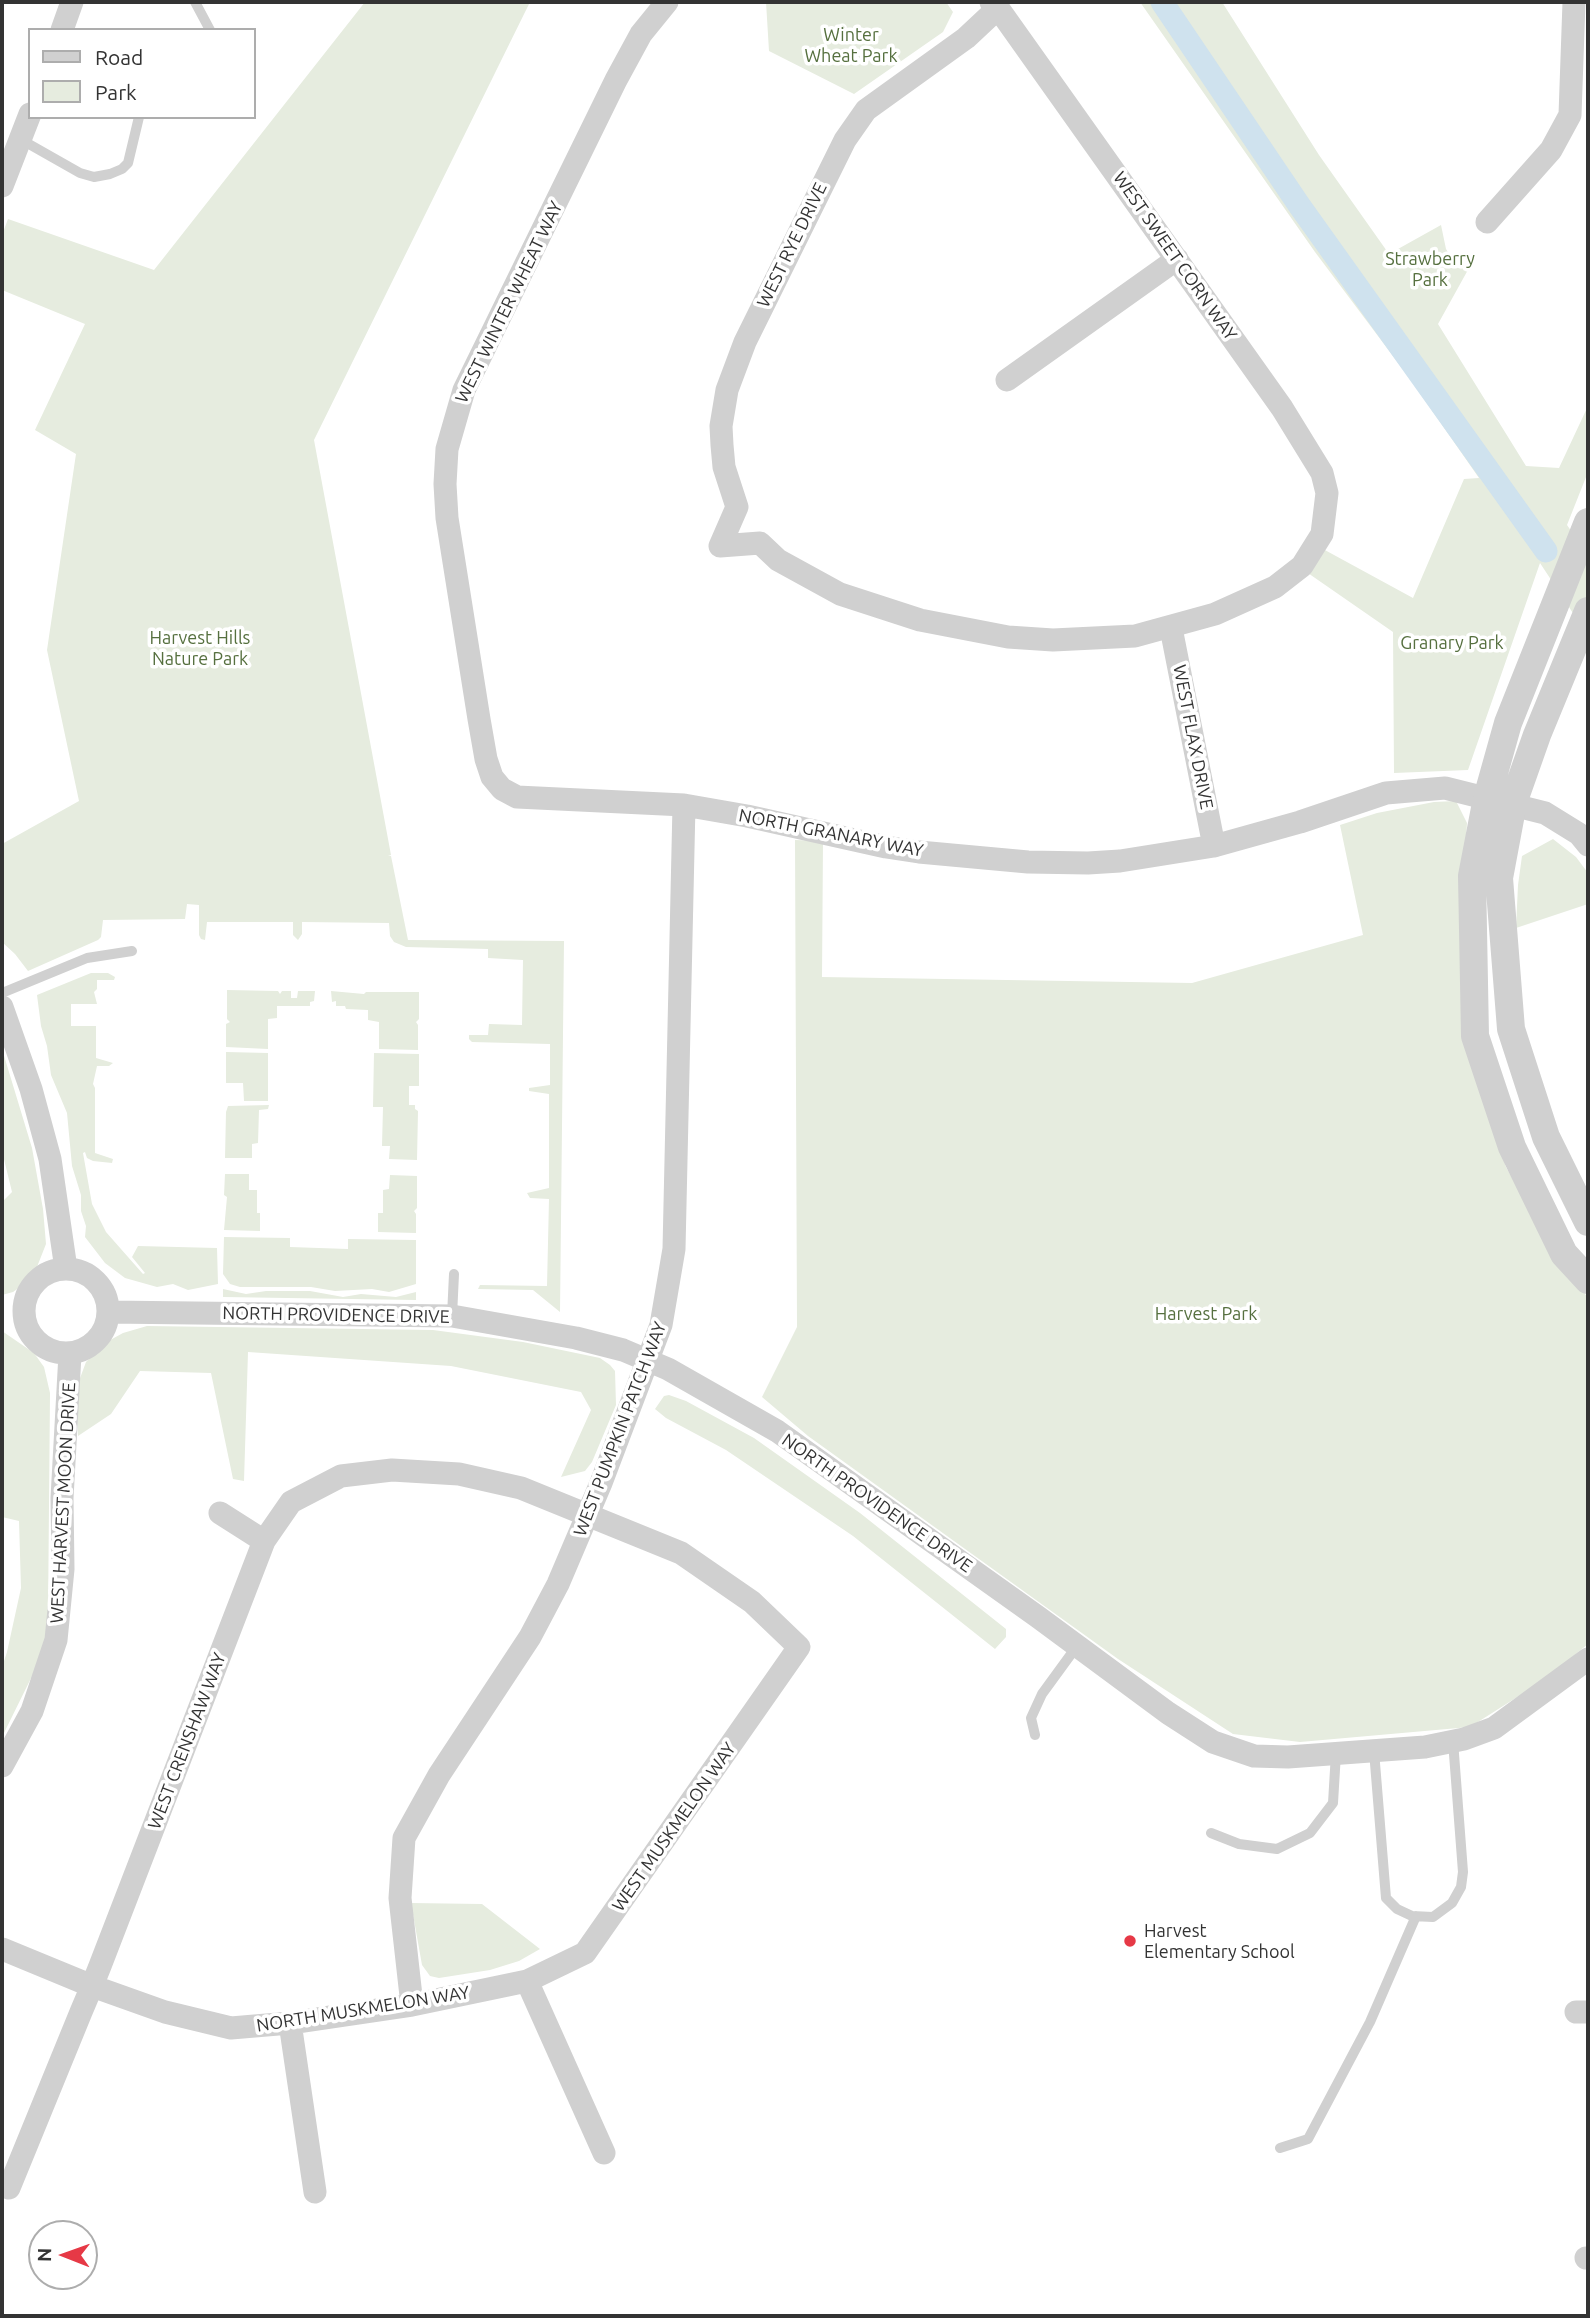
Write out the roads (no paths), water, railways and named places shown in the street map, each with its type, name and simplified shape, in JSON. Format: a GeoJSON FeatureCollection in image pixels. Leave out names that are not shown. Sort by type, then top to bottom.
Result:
{"type":"FeatureCollection","features":[{"type":"Feature","properties":{"kind":"street"},"geometry":{"type":"LineString","coordinates":[[63,28],[72,2]]}},
{"type":"Feature","properties":{"kind":"street","name":"WEST WINTER WHEAT WAY"},"geometry":{"type":"LineString","coordinates":[[502,789],[492,776],[486,759],[479,719],[447,517],[447,449],[464,390],[610,92],[641,33],[667,2]]}},
{"type":"Feature","properties":{"kind":"street"},"geometry":{"type":"LineString","coordinates":[[1488,222],[1550,150],[1570,115],[1574,2]]}},
{"type":"Feature","properties":{"kind":"street","name":"WEST SWEET CORN WAY"},"geometry":{"type":"LineString","coordinates":[[994,5],[1282,408],[1322,473],[1327,494],[1322,534],[1302,566],[1290,577],[1259,595],[1171,628]]}},
{"type":"Feature","properties":{"kind":"street","name":"WEST RYE DRIVE"},"geometry":{"type":"LineString","coordinates":[[994,5],[966,38],[866,110],[839,150],[745,342],[727,390],[721,426],[722,445],[724,467],[737,507],[720,547],[760,543],[778,560],[806,578],[840,594],[920,620],[1008,637],[1053,640],[1135,636],[1171,628]]}},
{"type":"Feature","properties":{"kind":"street"},"geometry":{"type":"LineString","coordinates":[[2,186],[28,119]]}},
{"type":"Feature","properties":{"kind":"street"},"geometry":{"type":"LineString","coordinates":[[1007,380],[1177,259]]}},
{"type":"Feature","properties":{"kind":"street"},"geometry":{"type":"LineString","coordinates":[[1588,522],[1507,723],[1500,801],[1499,878],[1511,1030],[1546,1137],[1588,1222]]}},
{"type":"Feature","properties":{"kind":"street"},"geometry":{"type":"LineString","coordinates":[[1588,611],[1537,735],[1500,801],[1472,876],[1475,1036],[1512,1147],[1564,1254],[1588,1280]]}},
{"type":"Feature","properties":{"kind":"street","name":"WEST FLAX DRIVE"},"geometry":{"type":"LineString","coordinates":[[1171,628],[1214,846]]}},
{"type":"Feature","properties":{"kind":"street","name":"NORTH GRANARY WAY"},"geometry":{"type":"LineString","coordinates":[[502,789],[517,797],[684,805],[886,847],[998,860],[1088,863],[1120,861],[1214,846],[1300,822],[1385,793],[1445,788],[1545,813],[1579,834],[1588,845]]}},
{"type":"Feature","properties":{"kind":"street","name":"WEST PUMPKIN PATCH WAY"},"geometry":{"type":"LineString","coordinates":[[412,2005],[400,1898],[404,1838],[439,1775],[530,1637],[558,1584],[588,1515],[662,1325],[674,1249],[684,805]]}},
{"type":"Feature","properties":{"kind":"street"},"geometry":{"type":"LineString","coordinates":[[2,1007],[32,1089],[50,1158],[66,1269]]}},
{"type":"Feature","properties":{"kind":"street"},"geometry":{"type":"LineString","coordinates":[[66,1269],[82,1272],[93,1278],[107,1299],[108,1312],[101,1335],[93,1344],[70,1354],[56,1353],[43,1347],[32,1338],[13,1308],[43,1276],[66,1269]]}},
{"type":"Feature","properties":{"kind":"street","name":"NORTH PROVIDENCE DRIVE"},"geometry":{"type":"LineString","coordinates":[[108,1312],[452,1316],[576,1338],[623,1350],[668,1369],[777,1431],[1124,1682],[1213,1742],[1254,1756],[1336,1754],[1425,1747],[1452,1741],[1494,1728],[1588,1659]]}},
{"type":"Feature","properties":{"kind":"street","name":"WEST HARVEST MOON DRIVE"},"geometry":{"type":"LineString","coordinates":[[2,1766],[32,1711],[56,1640],[63,1569],[62,1498],[70,1354]]}},
{"type":"Feature","properties":{"kind":"street","name":"WEST CRENSHAW WAY"},"geometry":{"type":"LineString","coordinates":[[9,2188],[92,1986],[264,1541],[291,1502],[341,1475],[392,1470],[459,1474],[521,1488],[588,1515]]}},
{"type":"Feature","properties":{"kind":"street"},"geometry":{"type":"LineString","coordinates":[[220,1513],[264,1541]]}},
{"type":"Feature","properties":{"kind":"street","name":"WEST MUSKMELON WAY"},"geometry":{"type":"LineString","coordinates":[[527,1982],[585,1954],[799,1647],[752,1602],[681,1553],[588,1515]]}},
{"type":"Feature","properties":{"kind":"street","name":"NORTH MUSKMELON WAY"},"geometry":{"type":"LineString","coordinates":[[2,1950],[165,2012],[231,2028],[290,2023],[412,2005],[527,1982]]}},
{"type":"Feature","properties":{"kind":"street"},"geometry":{"type":"LineString","coordinates":[[527,1982],[604,2153]]}},
{"type":"Feature","properties":{"kind":"street"},"geometry":{"type":"LineString","coordinates":[[290,2023],[314,2192]]}},
{"type":"Feature","properties":{"kind":"lane"},"geometry":{"type":"LineString","coordinates":[[195,2],[209,28]]}},
{"type":"Feature","properties":{"kind":"lane"},"geometry":{"type":"LineString","coordinates":[[20,139],[80,173],[94,177],[110,174],[128,163],[139,119]]}},
{"type":"Feature","properties":{"kind":"lane"},"geometry":{"type":"LineString","coordinates":[[2,993],[88,958],[131,951]]}},
{"type":"Feature","properties":{"kind":"lane"},"geometry":{"type":"LineString","coordinates":[[452,1316],[454,1274]]}},
{"type":"Feature","properties":{"kind":"lane"},"geometry":{"type":"LineString","coordinates":[[1035,1735],[1031,1718],[1042,1694],[1077,1646]]}},
{"type":"Feature","properties":{"kind":"lane"},"geometry":{"type":"LineString","coordinates":[[1374,1751],[1386,1898],[1397,1909],[1416,1916],[1433,1917],[1452,1903],[1461,1887],[1463,1872],[1452,1741]]}},
{"type":"Feature","properties":{"kind":"lane"},"geometry":{"type":"LineString","coordinates":[[1211,1833],[1239,1844],[1277,1849],[1310,1833],[1333,1803],[1336,1754]]}},
{"type":"Feature","properties":{"kind":"lane"},"geometry":{"type":"LineString","coordinates":[[1280,2148],[1308,2139],[1370,2022],[1416,1916]]}},
{"type":"Feature","properties":{"kind":"waterway"},"geometry":{"type":"LineString","coordinates":[[1162,2],[1299,205],[1546,551]]}},
{"type":"Feature","properties":{"kind":"place","name":"Harvest Elementary School"},"geometry":{"type":"Point","coordinates":[1130,1941]}},
{"type":"Feature","properties":{"kind":"park label","name":"Winter Wheat Park"},"geometry":{"type":"Point","coordinates":[851,45]}},
{"type":"Feature","properties":{"kind":"park label","name":"Strawberry Park"},"geometry":{"type":"Point","coordinates":[1430,269]}},
{"type":"Feature","properties":{"kind":"park label","name":"Granary Park"},"geometry":{"type":"Point","coordinates":[1452,643]}},
{"type":"Feature","properties":{"kind":"park label","name":"Harvest Hills Nature Park"},"geometry":{"type":"Point","coordinates":[200,648]}},
{"type":"Feature","properties":{"kind":"park label","name":"Harvest Park"},"geometry":{"type":"Point","coordinates":[1206,1314]}}]}
